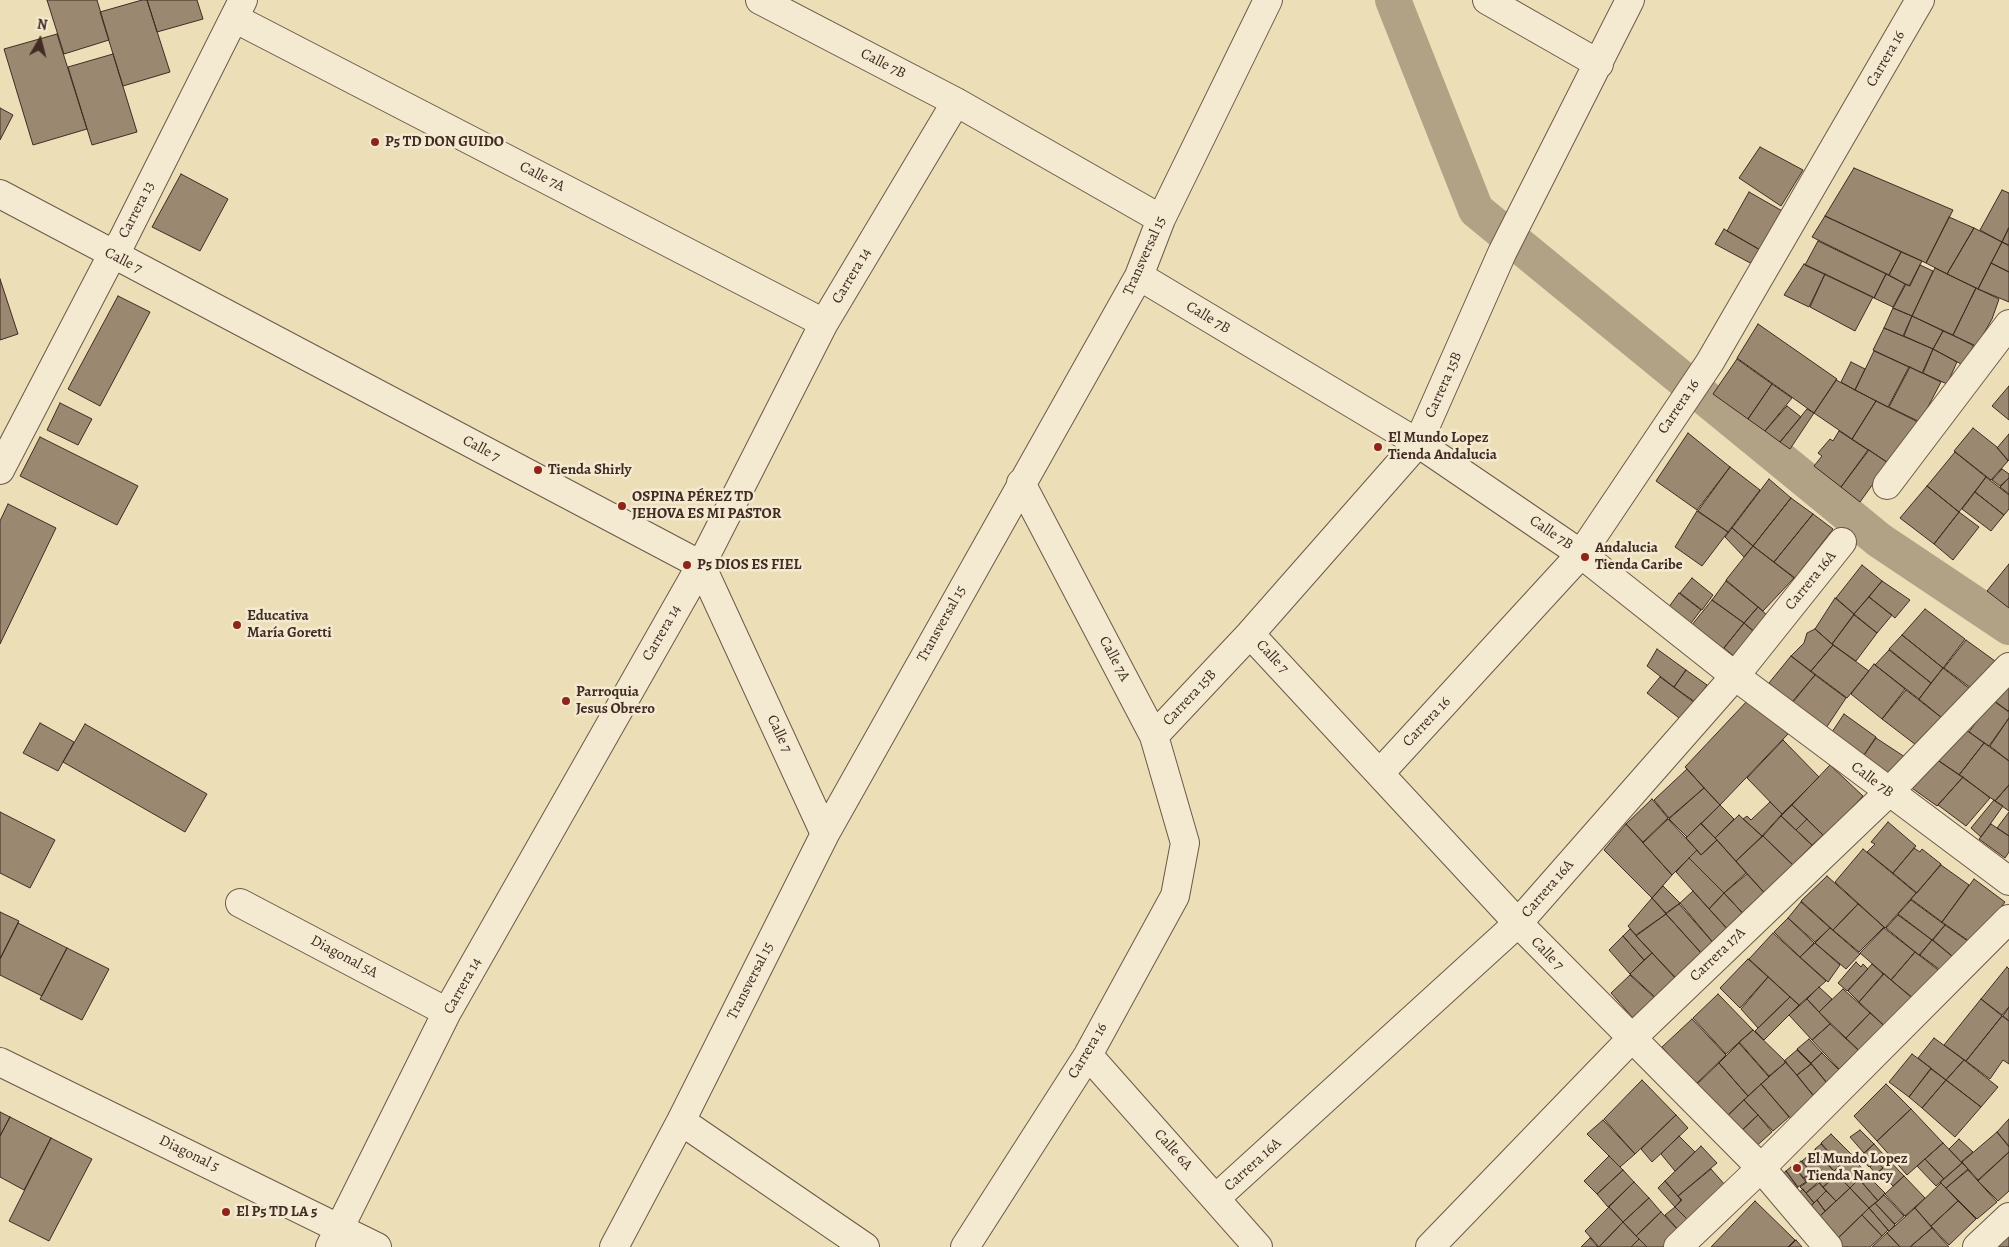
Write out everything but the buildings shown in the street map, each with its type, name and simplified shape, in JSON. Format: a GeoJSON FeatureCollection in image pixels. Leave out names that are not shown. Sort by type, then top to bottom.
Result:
{"type":"FeatureCollection","features":[{"type":"Feature","properties":{"kind":"street","name":"Calle 7B"},"geometry":{"type":"LineString","coordinates":[[760,0],[956,102],[1160,219]]}},
{"type":"Feature","properties":{"kind":"street","name":"Transversal 15"},"geometry":{"type":"LineString","coordinates":[[614,1247],[681,1121],[825,834],[1139,276],[1160,219],[1268,0]]}},
{"type":"Feature","properties":{"kind":"street"},"geometry":{"type":"LineString","coordinates":[[1487,0],[1599,64]]}},
{"type":"Feature","properties":{"kind":"street","name":"Carrera 15B"},"geometry":{"type":"LineString","coordinates":[[1154,736],[1250,634],[1418,443],[1502,253],[1630,0]]}},
{"type":"Feature","properties":{"kind":"street","name":"Carrera 16"},"geometry":{"type":"LineString","coordinates":[[1380,773],[1581,554],[1710,362],[1920,0]]}},
{"type":"Feature","properties":{"kind":"street","name":"Carrera 13"},"geometry":{"type":"LineString","coordinates":[[0,470],[112,255],[122,240],[239,9]]}},
{"type":"Feature","properties":{"kind":"street","name":"Calle 7A"},"geometry":{"type":"LineString","coordinates":[[239,9],[824,322]]}},
{"type":"Feature","properties":{"kind":"street","name":"Carrera 14"},"geometry":{"type":"LineString","coordinates":[[335,1237],[448,1012],[701,565],[824,322],[956,102]]}},
{"type":"Feature","properties":{"kind":"street","name":"Calle 7"},"geometry":{"type":"LineString","coordinates":[[0,194],[112,255],[701,565],[825,834]]}},
{"type":"Feature","properties":{"kind":"street","name":"Calle 7B"},"geometry":{"type":"LineString","coordinates":[[1139,276],[1418,443],[1581,554],[1735,676],[2009,882]]}},
{"type":"Feature","properties":{"kind":"street"},"geometry":{"type":"LineString","coordinates":[[1887,484],[2009,324]]}},
{"type":"Feature","properties":{"kind":"street","name":"Calle 7A"},"geometry":{"type":"LineString","coordinates":[[1021,483],[1154,736],[1185,843]]}},
{"type":"Feature","properties":{"kind":"street","name":"Carrera 16A"},"geometry":{"type":"LineString","coordinates":[[1216,1198],[1518,923],[1735,676],[1842,542]]}},
{"type":"Feature","properties":{"kind":"street","name":"Calle 7"},"geometry":{"type":"LineString","coordinates":[[1250,634],[1518,923],[1761,1168],[1828,1247]]}},
{"type":"Feature","properties":{"kind":"street","name":"Carrera 17A"},"geometry":{"type":"LineString","coordinates":[[1430,1247],[1631,1039],[1888,792],[2009,667]]}},
{"type":"Feature","properties":{"kind":"street","name":"Carrera 16"},"geometry":{"type":"LineString","coordinates":[[965,1247],[1088,1055],[1175,896],[1185,843]]}},
{"type":"Feature","properties":{"kind":"street","name":"Diagonal 5A"},"geometry":{"type":"LineString","coordinates":[[240,903],[448,1012]]}},
{"type":"Feature","properties":{"kind":"street"},"geometry":{"type":"LineString","coordinates":[[1678,1247],[1761,1168],[2009,919]]}},
{"type":"Feature","properties":{"kind":"street","name":"Calle 6A"},"geometry":{"type":"LineString","coordinates":[[1088,1055],[1258,1247]]}},
{"type":"Feature","properties":{"kind":"street","name":"Diagonal 5"},"geometry":{"type":"LineString","coordinates":[[0,1062],[335,1237],[377,1247]]}},
{"type":"Feature","properties":{"kind":"street"},"geometry":{"type":"LineString","coordinates":[[681,1121],[865,1247]]}},
{"type":"Feature","properties":{"kind":"street"},"geometry":{"type":"LineString","coordinates":[[1977,1247],[2009,1217]]}},
{"type":"Feature","properties":{"kind":"waterway"},"geometry":{"type":"LineString","coordinates":[[1393,0],[1476,210],[1879,540],[2009,627]]}},
{"type":"Feature","properties":{"kind":"place","name":"P5 TD DON GUIDO"},"geometry":{"type":"Point","coordinates":[375,142]}},
{"type":"Feature","properties":{"kind":"place","name":"El Mundo Lopez Tienda Andalucia"},"geometry":{"type":"Point","coordinates":[1378,447]}},
{"type":"Feature","properties":{"kind":"place","name":"Tienda Shirly"},"geometry":{"type":"Point","coordinates":[538,470]}},
{"type":"Feature","properties":{"kind":"place","name":"OSPINA PÉREZ TD JEHOVA ES MI PASTOR"},"geometry":{"type":"Point","coordinates":[622,506]}},
{"type":"Feature","properties":{"kind":"place","name":"Andalucia Tienda Caribe"},"geometry":{"type":"Point","coordinates":[1585,557]}},
{"type":"Feature","properties":{"kind":"place","name":"P5 DIOS ES FIEL"},"geometry":{"type":"Point","coordinates":[687,565]}},
{"type":"Feature","properties":{"kind":"place","name":"Educativa María Goretti"},"geometry":{"type":"Point","coordinates":[237,625]}},
{"type":"Feature","properties":{"kind":"place","name":"Parroquia Jesus Obrero"},"geometry":{"type":"Point","coordinates":[566,701]}},
{"type":"Feature","properties":{"kind":"place","name":"El Mundo Lopez Tienda Nancy"},"geometry":{"type":"Point","coordinates":[1797,1168]}},
{"type":"Feature","properties":{"kind":"place","name":"El P5 TD LA 5"},"geometry":{"type":"Point","coordinates":[226,1212]}}]}
